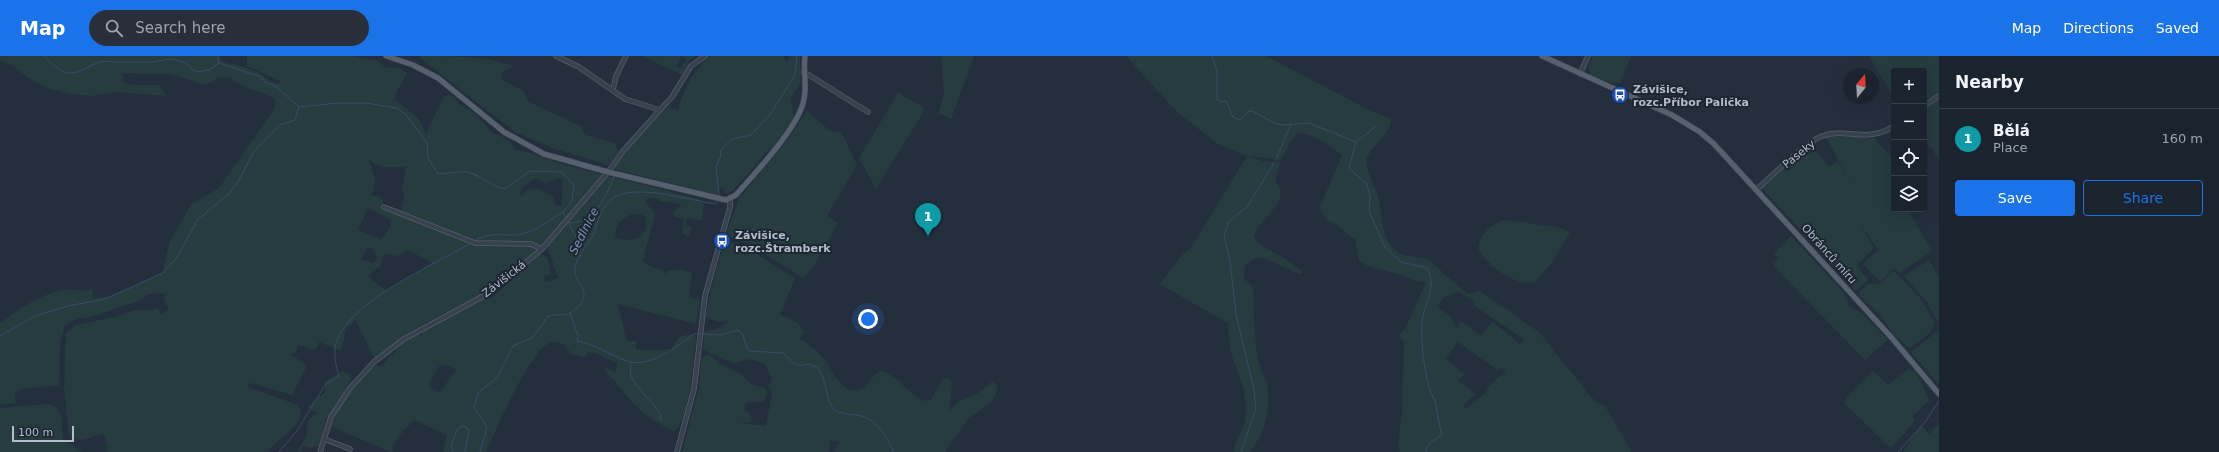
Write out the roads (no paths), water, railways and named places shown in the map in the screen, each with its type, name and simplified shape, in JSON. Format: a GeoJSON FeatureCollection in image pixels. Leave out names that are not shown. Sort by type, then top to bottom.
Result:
{"type":"FeatureCollection","features":[{"type":"Feature","properties":{"kind":"main road"},"geometry":{"type":"LineString","coordinates":[[386,56],[414,65],[443,81],[500,128],[523,144],[554,158],[723,199],[730,199],[739,192],[796,120],[804,99],[804,56]]}},
{"type":"Feature","properties":{"kind":"main road","name":"Obránců míru"},"geometry":{"type":"LineString","coordinates":[[1542,56],[1672,115],[1700,132],[1726,156],[1757,189],[1891,337],[1939,394]]}},
{"type":"Feature","properties":{"kind":"street"},"geometry":{"type":"LineString","coordinates":[[556,56],[579,67],[625,100],[660,110]]}},
{"type":"Feature","properties":{"kind":"street"},"geometry":{"type":"LineString","coordinates":[[613,90],[616,76],[626,56]]}},
{"type":"Feature","properties":{"kind":"street"},"geometry":{"type":"LineString","coordinates":[[542,249],[608,172],[623,151],[672,97],[691,66],[705,56]]}},
{"type":"Feature","properties":{"kind":"street"},"geometry":{"type":"LineString","coordinates":[[1580,74],[1588,56]]}},
{"type":"Feature","properties":{"kind":"street"},"geometry":{"type":"LineString","coordinates":[[804,72],[868,112]]}},
{"type":"Feature","properties":{"kind":"street"},"geometry":{"type":"LineString","coordinates":[[1927,104],[1939,96]]}},
{"type":"Feature","properties":{"kind":"street","name":"Paseky"},"geometry":{"type":"LineString","coordinates":[[1757,189],[1811,143],[1822,136],[1837,133],[1874,135],[1891,127]]}},
{"type":"Feature","properties":{"kind":"street"},"geometry":{"type":"LineString","coordinates":[[676,452],[693,395],[704,305],[730,207],[730,199]]}},
{"type":"Feature","properties":{"kind":"street","name":"Závišická"},"geometry":{"type":"LineString","coordinates":[[320,452],[331,417],[346,394],[374,362],[404,339],[489,293],[542,249],[531,244],[475,243],[384,207]]}},
{"type":"Feature","properties":{"kind":"street"},"geometry":{"type":"LineString","coordinates":[[324,439],[350,449]]}},
{"type":"Feature","properties":{"kind":"waterway"},"geometry":{"type":"LineString","coordinates":[[44,56],[56,67],[65,72],[73,73],[103,62],[152,62],[171,59],[183,62],[196,72],[209,70],[219,63],[261,77],[266,83],[276,86],[299,107],[337,103],[366,103],[397,108],[407,116],[427,143],[428,158],[438,174],[467,172],[505,189],[530,171],[562,172],[574,185],[572,201],[563,212],[567,219]]}},
{"type":"Feature","properties":{"kind":"waterway"},"geometry":{"type":"LineString","coordinates":[[218,56],[219,63]]}},
{"type":"Feature","properties":{"kind":"waterway","name":"Sedlnice"},"geometry":{"type":"LineString","coordinates":[[719,197],[716,167],[721,156],[720,151],[732,139],[751,135],[769,116],[795,75],[797,56]]}},
{"type":"Feature","properties":{"kind":"waterway"},"geometry":{"type":"LineString","coordinates":[[1212,56],[1217,71],[1217,99],[1221,102],[1226,101],[1233,117],[1240,120],[1247,112],[1252,111],[1274,123],[1282,125],[1309,123],[1356,142],[1349,168],[1367,184],[1370,197],[1369,211],[1385,247],[1401,262],[1427,268],[1430,275],[1431,289],[1423,316],[1423,349],[1428,382],[1436,403],[1442,435],[1430,443],[1425,452]]}},
{"type":"Feature","properties":{"kind":"waterway"},"geometry":{"type":"LineString","coordinates":[[0,336],[35,316],[68,306],[105,299],[163,273],[177,257],[198,219],[229,194],[238,182],[253,153],[280,125],[295,120],[299,107]]}},
{"type":"Feature","properties":{"kind":"waterway"},"geometry":{"type":"LineString","coordinates":[[1276,160],[1291,124]]}},
{"type":"Feature","properties":{"kind":"waterway"},"geometry":{"type":"LineString","coordinates":[[1356,142],[1377,126]]}},
{"type":"Feature","properties":{"kind":"waterway"},"geometry":{"type":"LineString","coordinates":[[1241,452],[1256,408],[1254,390],[1236,314],[1230,261],[1224,235],[1229,221],[1247,207],[1274,163]]}},
{"type":"Feature","properties":{"kind":"waterway"},"geometry":{"type":"LineString","coordinates":[[570,223],[584,220],[592,215],[604,198],[614,176]]}},
{"type":"Feature","properties":{"kind":"waterway","name":"Sedlnice"},"geometry":{"type":"LineString","coordinates":[[480,452],[487,427],[474,407],[478,393],[497,378],[513,346],[533,337],[548,316],[568,314],[576,309],[582,302],[584,298],[583,289],[575,275],[577,261],[593,235],[598,220],[609,201],[622,194],[634,192],[648,192],[677,196],[715,204],[718,200]]}},
{"type":"Feature","properties":{"kind":"waterway"},"geometry":{"type":"LineString","coordinates":[[474,241],[481,237],[495,235],[519,235],[540,226],[563,212]]}},
{"type":"Feature","properties":{"kind":"waterway"},"geometry":{"type":"LineString","coordinates":[[568,221],[579,244],[577,249],[581,256]]}},
{"type":"Feature","properties":{"kind":"waterway"},"geometry":{"type":"LineString","coordinates":[[279,452],[297,431],[325,385],[339,376],[335,356],[336,343],[344,328],[357,313],[375,299],[415,273],[471,243]]}},
{"type":"Feature","properties":{"kind":"waterway"},"geometry":{"type":"LineString","coordinates":[[570,313],[578,336],[577,341],[584,342],[621,359],[636,363],[644,362],[663,355],[694,334],[698,334]]}},
{"type":"Feature","properties":{"kind":"waterway"},"geometry":{"type":"LineString","coordinates":[[702,334],[720,335],[738,330],[743,335],[747,349],[751,351],[783,353],[797,365],[808,364],[818,368],[821,372],[829,402],[832,407],[835,410],[845,414],[856,415],[870,420],[880,428],[894,452]]}},
{"type":"Feature","properties":{"kind":"waterway"},"geometry":{"type":"LineString","coordinates":[[631,361],[633,381],[653,404],[660,415],[661,420]]}},
{"type":"Feature","properties":{"kind":"waterway"},"geometry":{"type":"LineString","coordinates":[[1898,452],[1925,422],[1939,401]]}},
{"type":"Feature","properties":{"kind":"waterway","name":"Sedlnice"},"geometry":{"type":"LineString","coordinates":[[453,452],[451,445],[457,430],[462,426],[466,427],[469,431],[465,452]]}},
{"type":"Feature","properties":{"kind":"place","name":"Závišice, rozc.Příbor Palička"},"geometry":{"type":"Point","coordinates":[1620,95]}},
{"type":"Feature","properties":{"kind":"place","name":"Bělá"},"geometry":{"type":"Point","coordinates":[928,236]}},
{"type":"Feature","properties":{"kind":"place","name":"Závišice, rozc.Štramberk"},"geometry":{"type":"Point","coordinates":[722,241]}}]}
